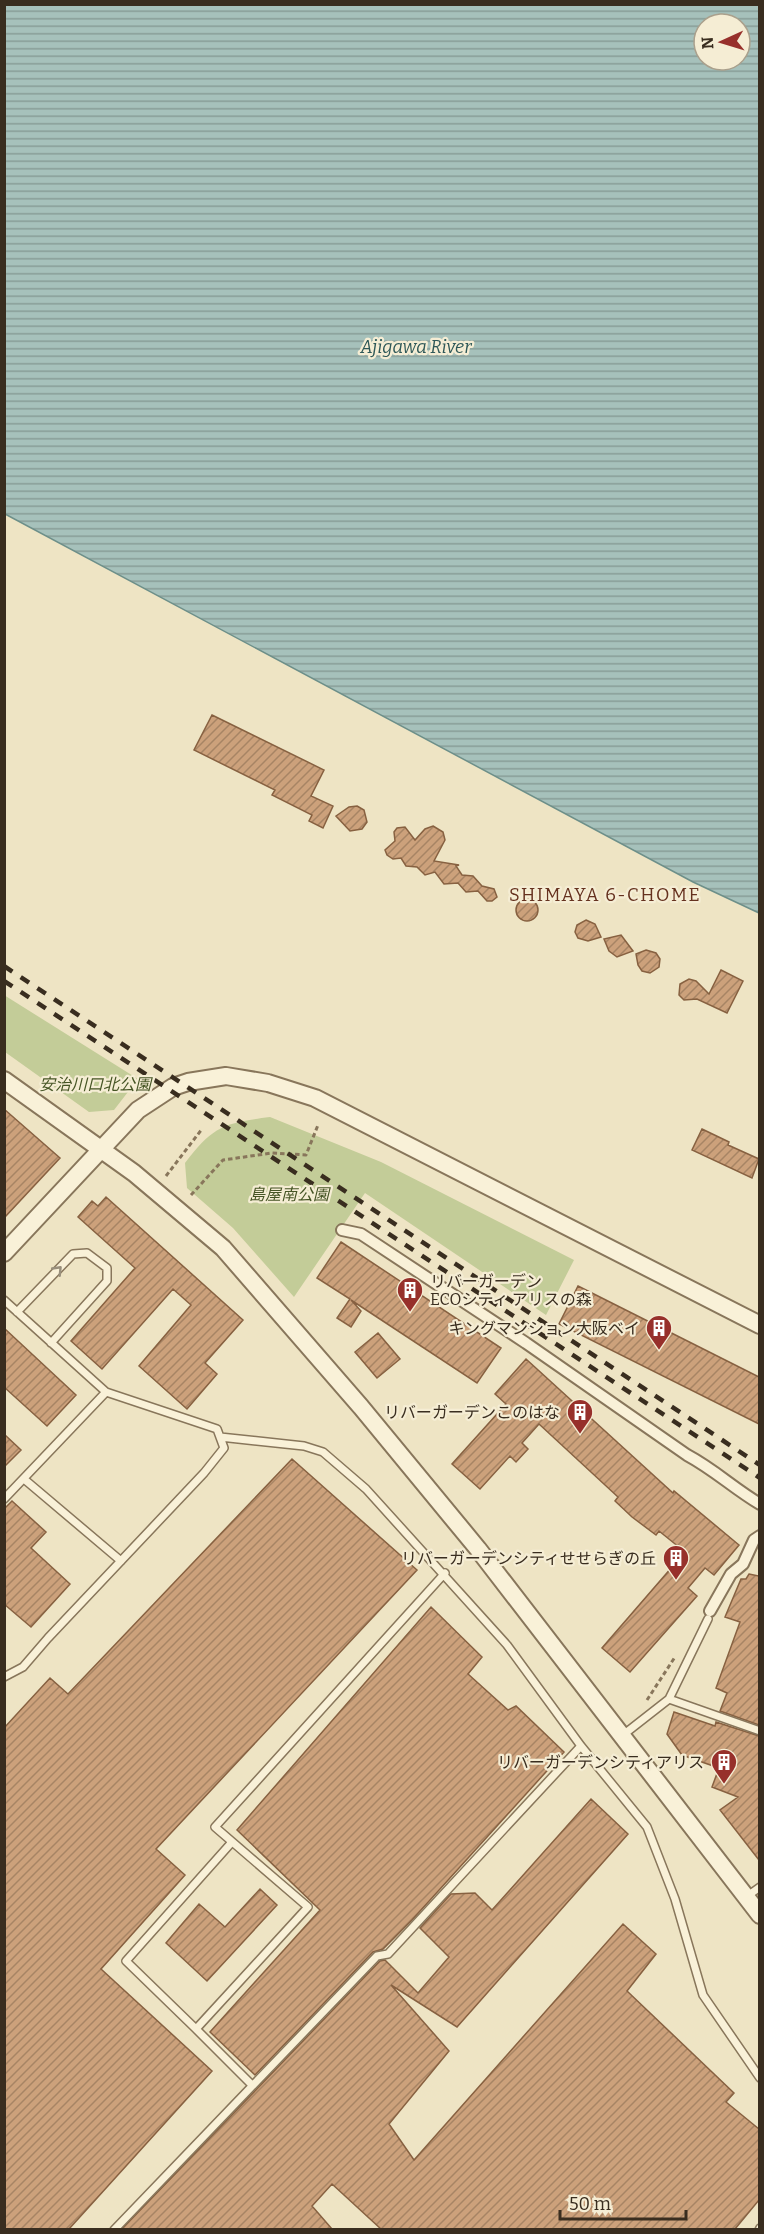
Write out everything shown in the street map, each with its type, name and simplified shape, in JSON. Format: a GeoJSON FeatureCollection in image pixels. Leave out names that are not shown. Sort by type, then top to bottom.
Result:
{"type":"FeatureCollection","features":[{"type":"Feature","properties":{"kind":"street"},"geometry":{"type":"LineString","coordinates":[[4,1253],[138,1110],[173,1088],[188,1082],[226,1076],[268,1083],[315,1098],[759,1325]]}},
{"type":"Feature","properties":{"kind":"street"},"geometry":{"type":"LineString","coordinates":[[4,1080],[100,1148],[223,1248],[463,1531],[623,1735],[753,1892],[759,1915]]}},
{"type":"Feature","properties":{"kind":"street"},"geometry":{"type":"LineString","coordinates":[[342,1230],[361,1234],[526,1342],[687,1455],[714,1469],[734,1488],[759,1504]]}},
{"type":"Feature","properties":{"kind":"street"},"geometry":{"type":"LineString","coordinates":[[709,1615],[731,1574],[743,1563],[759,1536]]}},
{"type":"Feature","properties":{"kind":"lane"},"geometry":{"type":"LineString","coordinates":[[17,1312],[73,1254],[87,1253],[107,1268],[107,1281],[51,1342]]}},
{"type":"Feature","properties":{"kind":"lane"},"geometry":{"type":"LineString","coordinates":[[4,1300],[106,1392],[217,1429],[224,1448],[204,1473],[23,1667],[4,1677]]}},
{"type":"Feature","properties":{"kind":"lane"},"geometry":{"type":"LineString","coordinates":[[4,1499],[106,1392]]}},
{"type":"Feature","properties":{"kind":"lane"},"geometry":{"type":"LineString","coordinates":[[220,1437],[304,1446],[323,1452],[366,1489],[507,1645],[580,1746],[647,1827],[675,1899],[703,1995],[759,2078]]}},
{"type":"Feature","properties":{"kind":"lane"},"geometry":{"type":"LineString","coordinates":[[24,1479],[121,1561]]}},
{"type":"Feature","properties":{"kind":"lane"},"geometry":{"type":"LineString","coordinates":[[196,2029],[308,1907],[215,1827],[445,1574]]}},
{"type":"Feature","properties":{"kind":"lane"},"geometry":{"type":"LineString","coordinates":[[623,1735],[669,1699],[709,1615]]}},
{"type":"Feature","properties":{"kind":"lane"},"geometry":{"type":"LineString","coordinates":[[669,1699],[759,1731]]}},
{"type":"Feature","properties":{"kind":"lane"},"geometry":{"type":"LineString","coordinates":[[114,2229],[377,1956],[388,1954],[580,1746]]}},
{"type":"Feature","properties":{"kind":"lane"},"geometry":{"type":"LineString","coordinates":[[232,1842],[126,1960],[252,2085]]}},
{"type":"Feature","properties":{"kind":"path"},"geometry":{"type":"LineString","coordinates":[[190,1195],[223,1160],[272,1153],[306,1155],[318,1125]]}},
{"type":"Feature","properties":{"kind":"path"},"geometry":{"type":"LineString","coordinates":[[166,1176],[202,1130]]}},
{"type":"Feature","properties":{"kind":"path"},"geometry":{"type":"LineString","coordinates":[[641,1709],[677,1654]]}},
{"type":"Feature","properties":{"kind":"green space","name":"安治川口北公園"},"geometry":{"type":"Polygon","coordinates":[[[4,995],[138,1079],[114,1110],[89,1112],[5,1052],[4,995]]]}},
{"type":"Feature","properties":{"kind":"green space","name":"島屋南公園"},"geometry":{"type":"Polygon","coordinates":[[[270,1117],[381,1162],[574,1260],[546,1315],[365,1193],[294,1297],[233,1228],[187,1188],[185,1163],[212,1134],[230,1124],[270,1117]]]}},
{"type":"Feature","properties":{"kind":"water","name":"Ajigawa River"},"geometry":{"type":"Polygon","coordinates":[[[4,5],[759,5],[759,913],[693,882],[5,514],[4,5]]]}},
{"type":"Feature","properties":{"kind":"building"},"geometry":{"type":"Polygon","coordinates":[[[212,715],[324,770],[311,796],[333,806],[323,828],[309,821],[312,815],[272,795],[275,790],[194,750],[212,715]]]}},
{"type":"Feature","properties":{"kind":"building"},"geometry":{"type":"Polygon","coordinates":[[[357,806],[364,810],[367,822],[362,829],[350,831],[336,816],[349,807],[357,806]]]}},
{"type":"Feature","properties":{"kind":"building"},"geometry":{"type":"Polygon","coordinates":[[[433,826],[443,832],[445,840],[434,861],[459,865],[456,866],[462,875],[473,876],[482,886],[494,889],[497,897],[492,901],[487,901],[478,891],[466,892],[458,883],[444,884],[435,872],[425,875],[417,867],[406,866],[401,858],[393,859],[387,855],[385,850],[395,841],[394,832],[397,828],[405,827],[415,840],[425,829],[433,826]]]}},
{"type":"Feature","properties":{"kind":"building"},"geometry":{"type":"Polygon","coordinates":[[[527,899],[535,902],[538,910],[535,918],[527,921],[519,918],[516,910],[519,902],[527,899]]]}},
{"type":"Feature","properties":{"kind":"building"},"geometry":{"type":"Polygon","coordinates":[[[586,920],[595,924],[601,937],[588,941],[578,938],[575,932],[577,925],[586,920]]]}},
{"type":"Feature","properties":{"kind":"building"},"geometry":{"type":"Polygon","coordinates":[[[621,935],[633,951],[617,957],[609,951],[604,939],[621,935]]]}},
{"type":"Feature","properties":{"kind":"building"},"geometry":{"type":"Polygon","coordinates":[[[646,950],[656,953],[660,959],[659,967],[650,973],[642,971],[636,954],[646,950]]]}},
{"type":"Feature","properties":{"kind":"building"},"geometry":{"type":"Polygon","coordinates":[[[721,970],[743,981],[727,1013],[697,999],[684,1000],[679,995],[680,984],[689,979],[696,981],[709,994],[721,970]]]}},
{"type":"Feature","properties":{"kind":"building"},"geometry":{"type":"Polygon","coordinates":[[[4,1109],[60,1158],[4,1218],[4,1109]]]}},
{"type":"Feature","properties":{"kind":"building"},"geometry":{"type":"Polygon","coordinates":[[[702,1129],[729,1142],[728,1145],[759,1159],[752,1178],[692,1150],[702,1129]]]}},
{"type":"Feature","properties":{"kind":"building"},"geometry":{"type":"Polygon","coordinates":[[[106,1197],[243,1320],[205,1363],[217,1374],[187,1409],[139,1366],[191,1305],[173,1289],[102,1369],[71,1341],[135,1268],[78,1217],[92,1201],[98,1206],[106,1197]]]}},
{"type":"Feature","properties":{"kind":"building","name":"リバーガーデン ECOシティ アリスの森"},"geometry":{"type":"Polygon","coordinates":[[[341,1242],[501,1348],[477,1383],[351,1300],[361,1311],[351,1327],[337,1318],[350,1299],[317,1278],[341,1242]]]}},
{"type":"Feature","properties":{"kind":"building","name":"キングマンション大阪ベイ"},"geometry":{"type":"Polygon","coordinates":[[[578,1286],[759,1377],[759,1424],[559,1324],[578,1286]]]}},
{"type":"Feature","properties":{"kind":"building"},"geometry":{"type":"Polygon","coordinates":[[[4,1328],[76,1395],[47,1426],[4,1387],[4,1328]]]}},
{"type":"Feature","properties":{"kind":"building"},"geometry":{"type":"Polygon","coordinates":[[[378,1333],[400,1359],[377,1378],[355,1352],[378,1333]]]}},
{"type":"Feature","properties":{"kind":"building"},"geometry":{"type":"Polygon","coordinates":[[[526,1359],[673,1493],[674,1491],[739,1545],[714,1575],[705,1568],[688,1588],[697,1596],[630,1672],[602,1648],[685,1552],[659,1531],[656,1535],[632,1517],[615,1501],[618,1497],[539,1424],[522,1443],[528,1449],[516,1462],[510,1456],[480,1489],[452,1464],[506,1404],[495,1394],[526,1359]]]}},
{"type":"Feature","properties":{"kind":"building"},"geometry":{"type":"Polygon","coordinates":[[[4,1434],[21,1450],[4,1467],[4,1434]]]}},
{"type":"Feature","properties":{"kind":"building"},"geometry":{"type":"Polygon","coordinates":[[[292,1459],[417,1570],[156,1849],[185,1875],[101,1969],[212,2071],[69,2229],[4,2229],[4,1728],[50,1678],[68,1694],[292,1459]]]}},
{"type":"Feature","properties":{"kind":"building"},"geometry":{"type":"Polygon","coordinates":[[[12,1501],[46,1532],[31,1548],[70,1584],[31,1627],[4,1604],[4,1509],[12,1501]]]}},
{"type":"Feature","properties":{"kind":"building"},"geometry":{"type":"Polygon","coordinates":[[[749,1574],[759,1576],[759,1725],[720,1711],[727,1693],[716,1688],[740,1622],[725,1617],[741,1579],[746,1579],[749,1574]]]}},
{"type":"Feature","properties":{"kind":"building"},"geometry":{"type":"Polygon","coordinates":[[[431,1607],[482,1657],[468,1674],[508,1710],[516,1706],[564,1752],[412,1920],[383,1949],[373,1952],[255,2075],[210,2032],[320,1910],[237,1830],[431,1607]]]}},
{"type":"Feature","properties":{"kind":"building","name":"リバーガーデンシティアリス"},"geometry":{"type":"Polygon","coordinates":[[[674,1712],[715,1726],[716,1722],[759,1736],[759,1860],[720,1810],[738,1797],[712,1787],[719,1768],[682,1755],[667,1734],[674,1712]]]}},
{"type":"Feature","properties":{"kind":"building"},"geometry":{"type":"Polygon","coordinates":[[[591,1799],[628,1834],[457,2027],[391,1985],[449,2051],[389,2124],[414,2160],[623,1924],[656,1954],[627,1991],[734,2093],[726,2102],[759,2129],[759,2200],[735,2229],[381,2229],[332,2184],[312,2206],[332,2229],[122,2229],[380,1961],[385,1960],[418,1993],[449,1957],[420,1928],[451,1894],[475,1893],[492,1910],[591,1799]]]}},
{"type":"Feature","properties":{"kind":"building"},"geometry":{"type":"Polygon","coordinates":[[[260,1889],[277,1905],[207,1981],[166,1943],[199,1904],[225,1927],[260,1889]]]}},
{"type":"Feature","properties":{"kind":"railway"},"geometry":{"type":"LineString","coordinates":[[4,966],[760,1465]]}},
{"type":"Feature","properties":{"kind":"railway"},"geometry":{"type":"LineString","coordinates":[[4,981],[760,1478]]}},
{"type":"Feature","properties":{"kind":"place","name":"リバーガーデン ECOシティ アリスの森"},"geometry":{"type":"Point","coordinates":[410,1313]}},
{"type":"Feature","properties":{"kind":"place","name":"キングマンション大阪ベイ"},"geometry":{"type":"Point","coordinates":[659,1351]}},
{"type":"Feature","properties":{"kind":"place","name":"リバーガーデンこのはな"},"geometry":{"type":"Point","coordinates":[580,1435]}},
{"type":"Feature","properties":{"kind":"place","name":"リバーガーデンシティせせらぎの丘"},"geometry":{"type":"Point","coordinates":[676,1581]}},
{"type":"Feature","properties":{"kind":"place","name":"リバーガーデンシティアリス"},"geometry":{"type":"Point","coordinates":[724,1785]}},
{"type":"Feature","properties":{"kind":"district","name":"SHIMAYA 6-CHOME"},"geometry":{"type":"Point","coordinates":[605,895]}}]}
